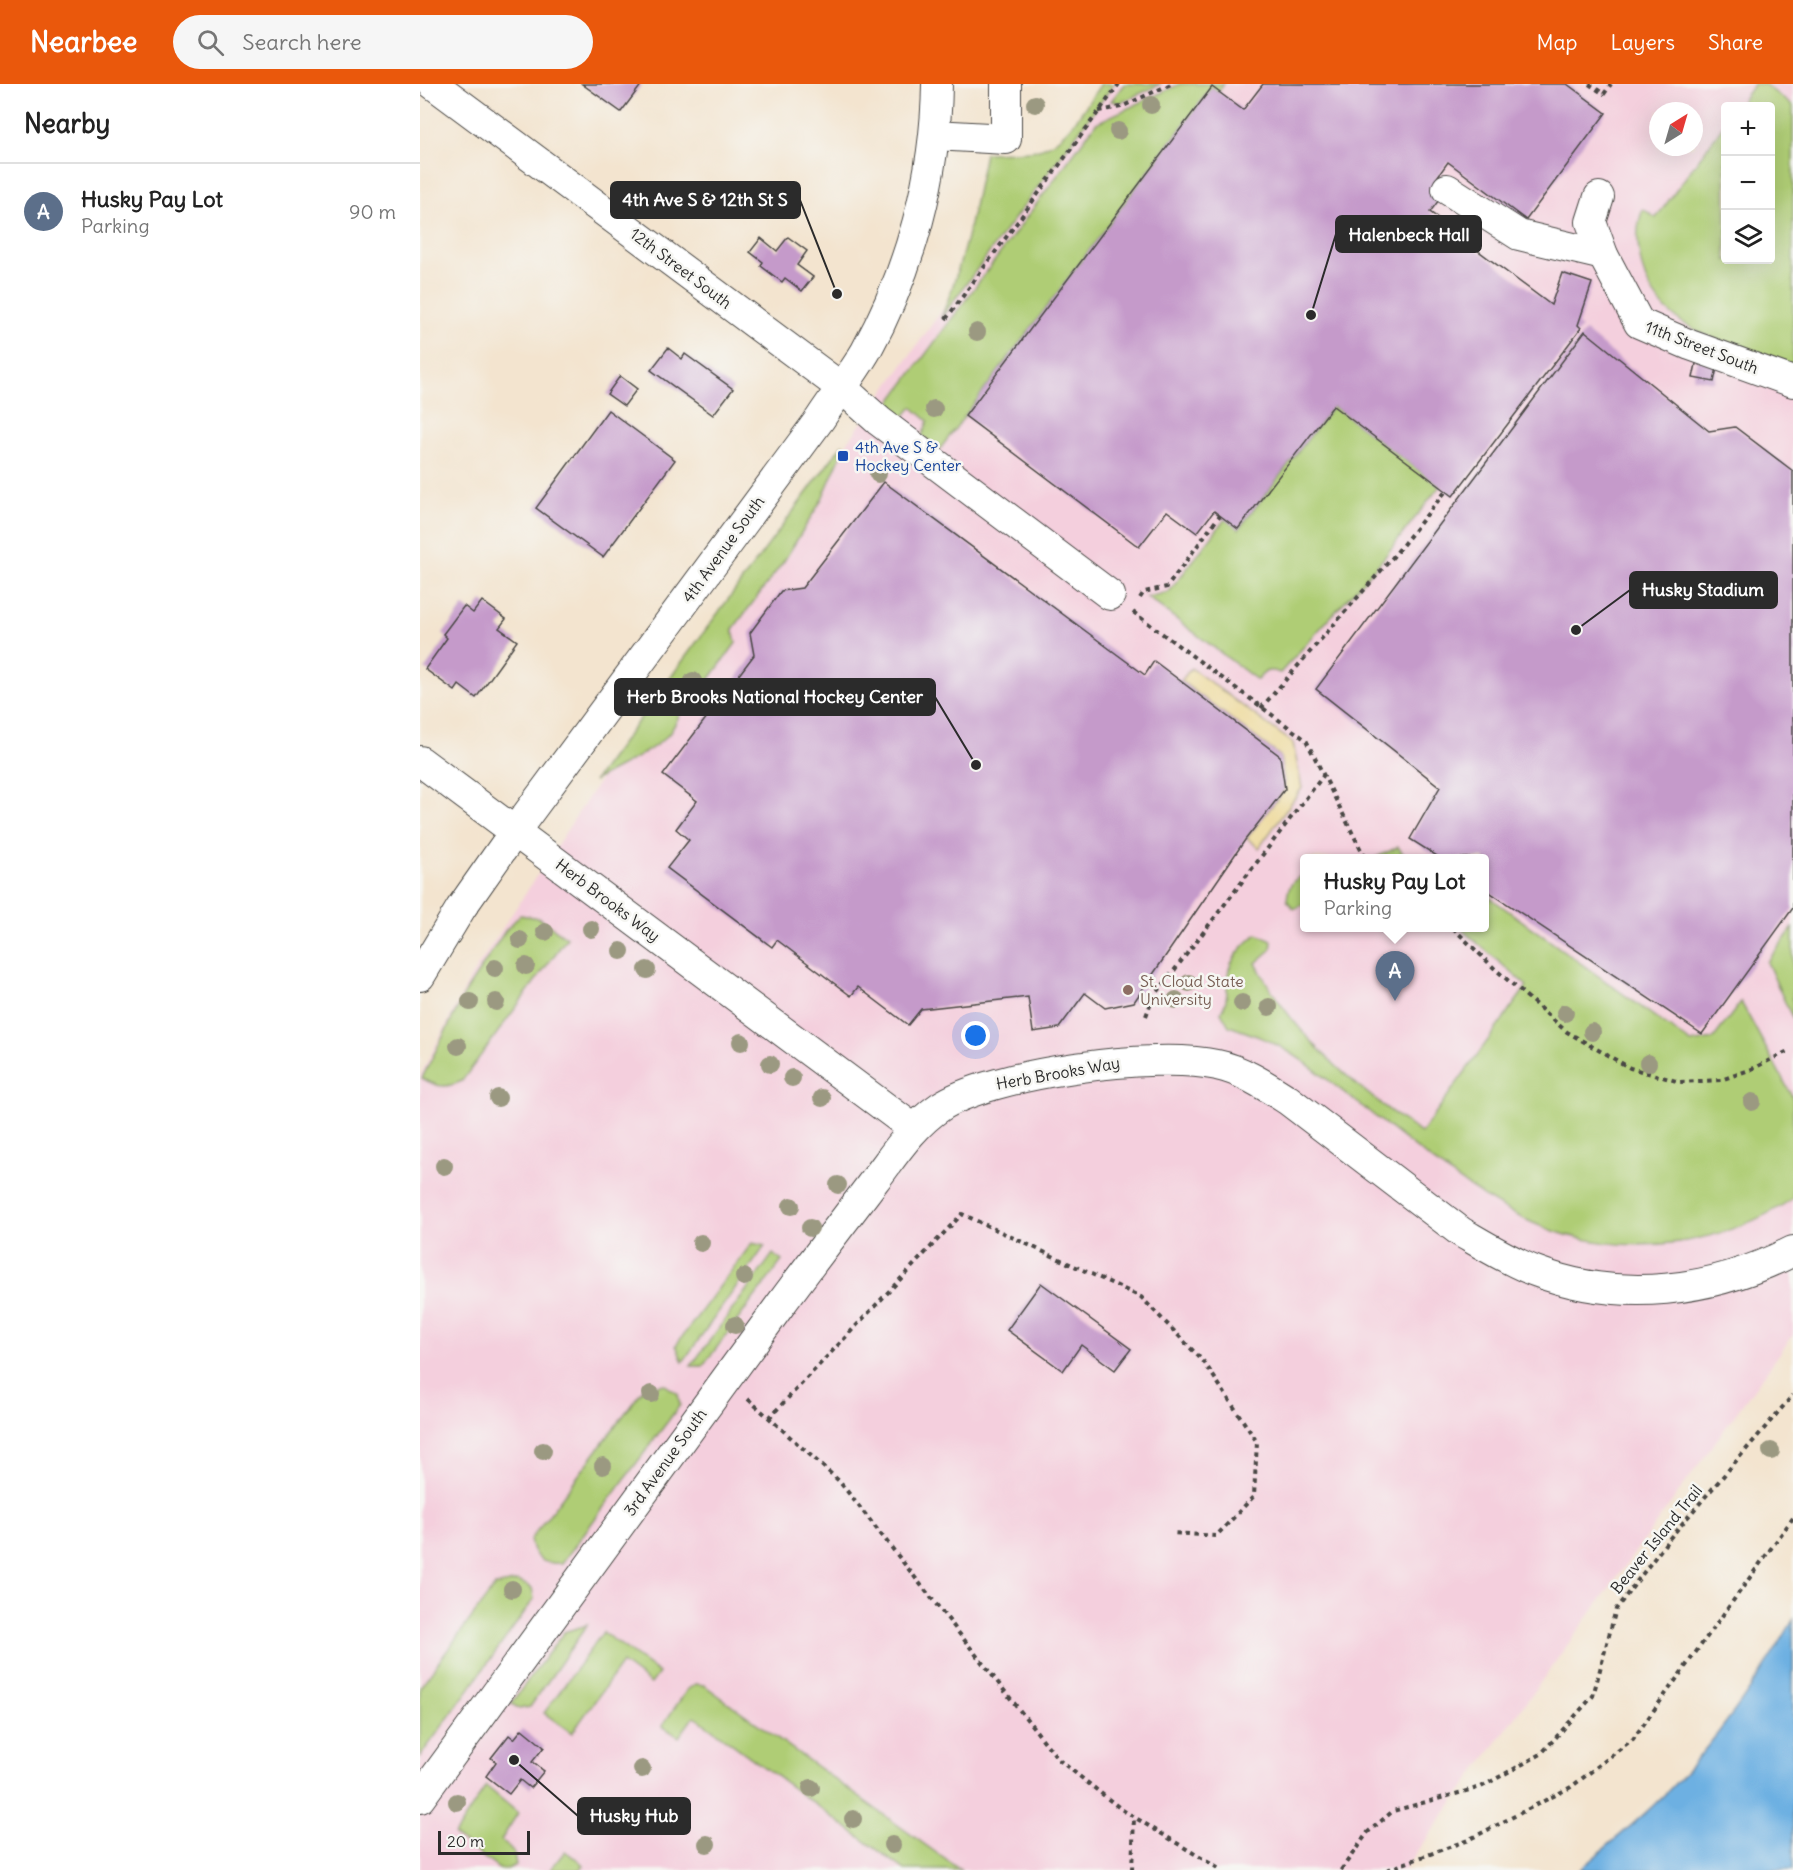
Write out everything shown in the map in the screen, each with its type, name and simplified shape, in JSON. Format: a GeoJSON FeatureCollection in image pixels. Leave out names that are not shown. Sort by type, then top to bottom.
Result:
{"type":"FeatureCollection","features":[{"type":"Feature","properties":{"kind":"street","name":"12th Street South"},"geometry":{"type":"LineString","coordinates":[[433,84],[842,388],[879,421],[1110,595]]}},
{"type":"Feature","properties":{"kind":"street","name":"4th Avenue South"},"geometry":{"type":"LineString","coordinates":[[420,976],[461,908],[515,831],[842,388],[882,320],[920,211],[935,135],[937,84]]}},
{"type":"Feature","properties":{"kind":"street"},"geometry":{"type":"LineString","coordinates":[[935,135],[1006,139],[1006,84]]}},
{"type":"Feature","properties":{"kind":"street"},"geometry":{"type":"LineString","coordinates":[[1447,189],[1519,235],[1603,255]]}},
{"type":"Feature","properties":{"kind":"street","name":"11th Street South"},"geometry":{"type":"LineString","coordinates":[[1599,197],[1591,222],[1603,255],[1639,323],[1690,345],[1793,382]]}},
{"type":"Feature","properties":{"kind":"street","name":"Herb Brooks Way"},"geometry":{"type":"LineString","coordinates":[[420,761],[914,1129],[943,1105],[975,1090],[1007,1081],[1134,1060],[1174,1060],[1218,1065],[1255,1080],[1288,1100],[1461,1232],[1513,1261],[1565,1280],[1601,1287],[1647,1291],[1703,1284],[1733,1276],[1793,1251]]}},
{"type":"Feature","properties":{"kind":"street","name":"3rd Avenue South"},"geometry":{"type":"LineString","coordinates":[[420,1798],[724,1382],[914,1129]]}},
{"type":"Feature","properties":{"kind":"path"},"geometry":{"type":"LineString","coordinates":[[946,319],[1119,84]]}},
{"type":"Feature","properties":{"kind":"path"},"geometry":{"type":"LineString","coordinates":[[1099,111],[1115,109],[1171,84]]}},
{"type":"Feature","properties":{"kind":"path"},"geometry":{"type":"LineString","coordinates":[[1589,84],[1604,94],[1611,84]]}},
{"type":"Feature","properties":{"kind":"path"},"geometry":{"type":"LineString","coordinates":[[1261,708],[1387,564],[1446,491]]}},
{"type":"Feature","properties":{"kind":"path"},"geometry":{"type":"LineString","coordinates":[[1220,515],[1167,587],[1144,592],[1131,610],[1306,740],[1363,854]]}},
{"type":"Feature","properties":{"kind":"path"},"geometry":{"type":"LineString","coordinates":[[1146,1016],[1153,998],[1323,776]]}},
{"type":"Feature","properties":{"kind":"path"},"geometry":{"type":"LineString","coordinates":[[1457,932],[1470,947],[1567,1032],[1630,1068],[1680,1082],[1721,1080],[1752,1069],[1790,1050]]}},
{"type":"Feature","properties":{"kind":"path"},"geometry":{"type":"LineString","coordinates":[[768,1418],[962,1214],[1141,1297],[1204,1362],[1257,1442],[1254,1496],[1216,1536],[1173,1533]]}},
{"type":"Feature","properties":{"kind":"path"},"geometry":{"type":"LineString","coordinates":[[724,1382],[839,1481],[1059,1760],[1134,1816],[1221,1870]]}},
{"type":"Feature","properties":{"kind":"path","name":"Beaver Island Trail"},"geometry":{"type":"LineString","coordinates":[[1341,1870],[1368,1832],[1393,1811],[1481,1787],[1541,1754],[1593,1696],[1616,1609],[1669,1539],[1793,1395]]}},
{"type":"Feature","properties":{"kind":"path"},"geometry":{"type":"LineString","coordinates":[[1387,1870],[1468,1840],[1571,1787],[1633,1739],[1793,1518]]}},
{"type":"Feature","properties":{"kind":"path"},"geometry":{"type":"LineString","coordinates":[[1132,1870],[1134,1816]]}},
{"type":"Feature","properties":{"kind":"shaded area","name":"St. Cloud State University"},"geometry":{"type":"Polygon","coordinates":[[[1104,84],[1793,84],[1793,1335],[1404,1870],[420,1870],[420,1076],[472,975],[609,766],[825,474],[1104,84]]]}},
{"type":"Feature","properties":{"kind":"green space"},"geometry":{"type":"Polygon","coordinates":[[[1101,84],[1114,84],[941,318],[962,257],[985,153],[1030,151],[1047,146],[1057,140],[1074,123],[1101,84]]]}},
{"type":"Feature","properties":{"kind":"green space"},"geometry":{"type":"Polygon","coordinates":[[[1124,84],[1161,84],[1120,103],[1111,101],[1124,84]]]}},
{"type":"Feature","properties":{"kind":"green space"},"geometry":{"type":"Polygon","coordinates":[[[1180,84],[1224,84],[1218,92],[1212,87],[940,449],[922,436],[928,421],[912,407],[901,420],[886,408],[1096,123],[1180,84]]]}},
{"type":"Feature","properties":{"kind":"green space"},"geometry":{"type":"Polygon","coordinates":[[[1754,84],[1764,84],[1793,106],[1793,365],[1699,332],[1678,320],[1661,304],[1648,284],[1640,258],[1638,227],[1643,209],[1656,218],[1721,129],[1721,264],[1775,264],[1775,102],[1741,102],[1754,84]]]}},
{"type":"Feature","properties":{"kind":"green space"},"geometry":{"type":"Polygon","coordinates":[[[1333,406],[1440,486],[1383,559],[1280,673],[1267,671],[1257,680],[1147,597],[1169,592],[1225,519],[1239,529],[1333,406]]]}},
{"type":"Feature","properties":{"kind":"green space"},"geometry":{"type":"Polygon","coordinates":[[[842,445],[845,446],[821,501],[784,561],[733,629],[736,643],[698,695],[688,702],[671,731],[659,743],[594,781],[842,445]]]}},
{"type":"Feature","properties":{"kind":"green space"},"geometry":{"type":"Polygon","coordinates":[[[1398,847],[1403,854],[1383,854],[1398,847]]]}},
{"type":"Feature","properties":{"kind":"green space"},"geometry":{"type":"Polygon","coordinates":[[[1300,878],[1300,906],[1293,909],[1287,900],[1288,891],[1300,878]]]}},
{"type":"Feature","properties":{"kind":"green space"},"geometry":{"type":"Polygon","coordinates":[[[1489,897],[1691,1043],[1713,1039],[1741,1002],[1793,1098],[1793,1198],[1767,1214],[1739,1226],[1710,1236],[1680,1242],[1643,1245],[1605,1243],[1550,1230],[1486,1198],[1415,1148],[1302,1061],[1271,1042],[1229,1026],[1221,1012],[1226,998],[1229,968],[1239,952],[1257,934],[1272,941],[1271,950],[1256,963],[1270,989],[1287,1013],[1350,1079],[1421,1133],[1527,986],[1465,932],[1489,932],[1489,897]]]}},
{"type":"Feature","properties":{"kind":"green space"},"geometry":{"type":"Polygon","coordinates":[[[520,915],[539,918],[567,938],[462,1081],[441,1086],[422,1078],[466,991],[505,931],[520,915]]]}},
{"type":"Feature","properties":{"kind":"green space"},"geometry":{"type":"Polygon","coordinates":[[[1793,928],[1793,1020],[1767,962],[1793,928]]]}},
{"type":"Feature","properties":{"kind":"green space"},"geometry":{"type":"Polygon","coordinates":[[[752,1243],[765,1246],[683,1362],[676,1345],[752,1243]]]}},
{"type":"Feature","properties":{"kind":"green space"},"geometry":{"type":"Polygon","coordinates":[[[773,1254],[782,1261],[703,1366],[691,1366],[773,1254]]]}},
{"type":"Feature","properties":{"kind":"green space"},"geometry":{"type":"Polygon","coordinates":[[[664,1384],[678,1394],[680,1405],[562,1563],[550,1563],[540,1559],[531,1547],[530,1540],[644,1388],[664,1384]]]}},
{"type":"Feature","properties":{"kind":"green space"},"geometry":{"type":"Polygon","coordinates":[[[518,1581],[532,1588],[534,1599],[420,1757],[420,1687],[495,1586],[518,1581]]]}},
{"type":"Feature","properties":{"kind":"green space"},"geometry":{"type":"Polygon","coordinates":[[[587,1625],[530,1707],[519,1709],[511,1703],[564,1632],[587,1625]]]}},
{"type":"Feature","properties":{"kind":"green space"},"geometry":{"type":"Polygon","coordinates":[[[603,1632],[659,1673],[651,1684],[622,1663],[572,1733],[544,1713],[603,1632]]]}},
{"type":"Feature","properties":{"kind":"green space"},"geometry":{"type":"Polygon","coordinates":[[[695,1684],[704,1685],[960,1870],[905,1870],[694,1716],[679,1737],[662,1726],[687,1690],[695,1684]]]}},
{"type":"Feature","properties":{"kind":"green space"},"geometry":{"type":"Polygon","coordinates":[[[486,1786],[518,1813],[501,1840],[514,1853],[516,1865],[507,1869],[499,1869],[454,1835],[486,1786]]]}},
{"type":"Feature","properties":{"kind":"green space"},"geometry":{"type":"Polygon","coordinates":[[[565,1851],[584,1865],[580,1870],[550,1870],[565,1851]]]}},
{"type":"Feature","properties":{"kind":"sand"},"geometry":{"type":"Polygon","coordinates":[[[1191,668],[1293,743],[1302,788],[1259,848],[1247,838],[1285,789],[1280,756],[1181,681],[1191,668]]]}},
{"type":"Feature","properties":{"kind":"water"},"geometry":{"type":"Polygon","coordinates":[[[1793,1620],[1793,1870],[1579,1870],[1645,1813],[1696,1760],[1741,1702],[1793,1620]]]}},
{"type":"Feature","properties":{"kind":"building"},"geometry":{"type":"Polygon","coordinates":[[[582,84],[642,84],[621,112],[582,84]]]}},
{"type":"Feature","properties":{"kind":"building"},"geometry":{"type":"Polygon","coordinates":[[[1263,84],[1567,84],[1606,113],[1526,220],[1448,162],[1435,180],[1447,189],[1430,212],[1450,227],[1449,229],[1551,305],[1562,273],[1592,283],[1578,325],[1581,328],[1453,496],[1333,406],[1238,529],[1214,511],[1197,533],[1167,511],[1139,547],[965,416],[1212,87],[1243,110],[1263,84]]]}},
{"type":"Feature","properties":{"kind":"building"},"geometry":{"type":"Polygon","coordinates":[[[788,237],[807,251],[797,265],[813,277],[802,291],[785,278],[782,282],[761,266],[763,262],[750,252],[761,238],[777,251],[788,237]]]}},
{"type":"Feature","properties":{"kind":"building"},"geometry":{"type":"Polygon","coordinates":[[[1585,331],[1709,431],[1735,427],[1793,471],[1793,908],[1702,1034],[1489,892],[1489,854],[1434,854],[1410,839],[1440,787],[1316,689],[1585,331]]]}},
{"type":"Feature","properties":{"kind":"building"},"geometry":{"type":"Polygon","coordinates":[[[668,348],[682,359],[685,354],[733,389],[713,415],[651,370],[668,348]]]}},
{"type":"Feature","properties":{"kind":"building"},"geometry":{"type":"Polygon","coordinates":[[[1697,359],[1718,363],[1714,382],[1693,378],[1697,359]]]}},
{"type":"Feature","properties":{"kind":"building"},"geometry":{"type":"Polygon","coordinates":[[[620,376],[637,389],[624,406],[607,394],[620,376]]]}},
{"type":"Feature","properties":{"kind":"building"},"geometry":{"type":"Polygon","coordinates":[[[608,410],[675,460],[603,557],[536,508],[608,410]]]}},
{"type":"Feature","properties":{"kind":"building"},"geometry":{"type":"Polygon","coordinates":[[[884,482],[1145,675],[1154,661],[1280,756],[1285,789],[1245,840],[1134,1002],[1105,1008],[1085,993],[1059,1028],[1033,1032],[1028,997],[921,1009],[908,1025],[858,987],[851,996],[777,940],[772,947],[667,868],[689,840],[676,829],[697,801],[663,775],[754,655],[750,633],[781,591],[802,588],[884,482]]]}},
{"type":"Feature","properties":{"kind":"building"},"geometry":{"type":"Polygon","coordinates":[[[482,601],[506,619],[499,628],[517,641],[476,698],[459,685],[455,691],[425,669],[447,638],[443,634],[464,606],[473,613],[482,601]]]}},
{"type":"Feature","properties":{"kind":"building"},"geometry":{"type":"Polygon","coordinates":[[[1041,1283],[1131,1349],[1115,1370],[1081,1345],[1063,1371],[1007,1330],[1041,1283]]]}},
{"type":"Feature","properties":{"kind":"building"},"geometry":{"type":"Polygon","coordinates":[[[522,1729],[544,1747],[532,1762],[544,1771],[530,1788],[520,1780],[509,1794],[486,1776],[496,1762],[491,1758],[509,1735],[514,1739],[522,1729]]]}},
{"type":"Feature","properties":{"kind":"place","name":"4th Ave S & 12th St S"},"geometry":{"type":"Point","coordinates":[837,294]}},
{"type":"Feature","properties":{"kind":"place","name":"Halenbeck Hall"},"geometry":{"type":"Point","coordinates":[1311,315]}},
{"type":"Feature","properties":{"kind":"place","name":"4th Ave S & Hockey Center"},"geometry":{"type":"Point","coordinates":[843,456]}},
{"type":"Feature","properties":{"kind":"place","name":"Husky Stadium"},"geometry":{"type":"Point","coordinates":[1576,630]}},
{"type":"Feature","properties":{"kind":"place","name":"Herb Brooks National Hockey Center"},"geometry":{"type":"Point","coordinates":[976,765]}},
{"type":"Feature","properties":{"kind":"place","name":"St. Cloud State University"},"geometry":{"type":"Point","coordinates":[1128,990]}},
{"type":"Feature","properties":{"kind":"place","name":"Husky Pay Lot"},"geometry":{"type":"Point","coordinates":[1395,1001]}},
{"type":"Feature","properties":{"kind":"place","name":"Husky Hub"},"geometry":{"type":"Point","coordinates":[514,1760]}}]}
